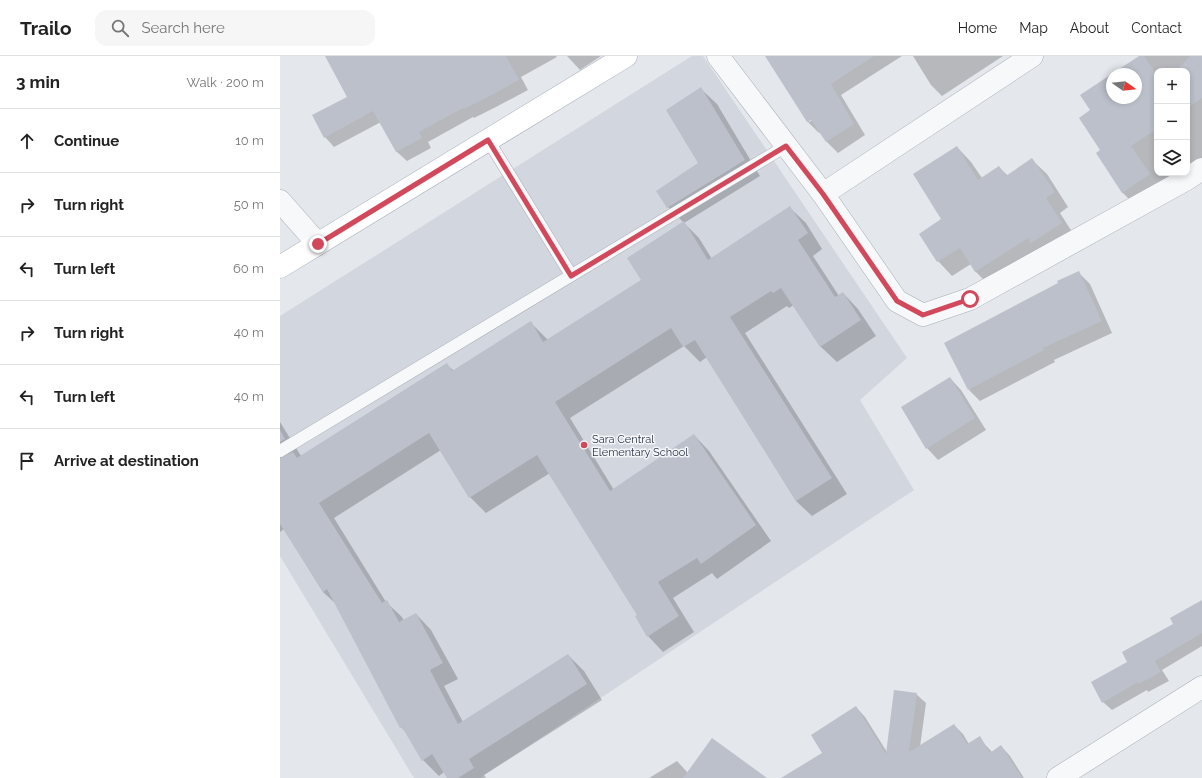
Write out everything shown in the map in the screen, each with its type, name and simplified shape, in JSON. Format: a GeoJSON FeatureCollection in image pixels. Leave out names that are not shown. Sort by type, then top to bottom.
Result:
{"type":"FeatureCollection","features":[{"type":"Feature","properties":{"kind":"main road"},"geometry":{"type":"LineString","coordinates":[[280,268],[626,56]]}},
{"type":"Feature","properties":{"kind":"street"},"geometry":{"type":"LineString","coordinates":[[718,56],[823,194],[897,301],[923,315],[970,299],[1187,179],[1202,169]]}},
{"type":"Feature","properties":{"kind":"street"},"geometry":{"type":"LineString","coordinates":[[823,194],[1032,56]]}},
{"type":"Feature","properties":{"kind":"street"},"geometry":{"type":"LineString","coordinates":[[280,200],[318,244]]}},
{"type":"Feature","properties":{"kind":"street"},"geometry":{"type":"LineString","coordinates":[[1058,778],[1202,687]]}},
{"type":"Feature","properties":{"kind":"lane"},"geometry":{"type":"LineString","coordinates":[[488,140],[571,276]]}},
{"type":"Feature","properties":{"kind":"lane"},"geometry":{"type":"LineString","coordinates":[[280,451],[786,146]]}},
{"type":"Feature","properties":{"kind":"shaded area","name":"Sara Central Elementary School"},"geometry":{"type":"Polygon","coordinates":[[[692,56],[703,56],[907,358],[860,400],[914,490],[480,778],[414,778],[280,556],[280,316],[692,56]]]}},
{"type":"Feature","properties":{"kind":"building"},"geometry":{"type":"Polygon","coordinates":[[[325,56],[506,56],[519,80],[419,132],[422,138],[396,152],[373,111],[324,138],[312,115],[347,97],[325,56]]]}},
{"type":"Feature","properties":{"kind":"building"},"geometry":{"type":"Polygon","coordinates":[[[765,56],[874,56],[831,84],[854,124],[826,142],[811,120],[807,122],[765,56]]]}},
{"type":"Feature","properties":{"kind":"building"},"geometry":{"type":"Polygon","coordinates":[[[1139,56],[1144,56],[1154,71],[1154,131],[1131,146],[1150,174],[1122,193],[1096,153],[1100,150],[1079,118],[1090,110],[1080,95],[1106,78],[1106,104],[1142,104],[1142,68],[1121,68],[1139,56]]]}},
{"type":"Feature","properties":{"kind":"building"},"geometry":{"type":"Polygon","coordinates":[[[1190,56],[1202,56],[1202,98],[1190,106],[1190,68],[1179,68],[1190,56]]]}},
{"type":"Feature","properties":{"kind":"building"},"geometry":{"type":"Polygon","coordinates":[[[701,87],[745,160],[667,208],[656,191],[698,163],[666,110],[701,87]]]}},
{"type":"Feature","properties":{"kind":"building"},"geometry":{"type":"Polygon","coordinates":[[[957,146],[978,180],[999,166],[1006,176],[1032,158],[1055,192],[1046,198],[1062,223],[1031,243],[1028,238],[975,272],[960,248],[937,262],[919,234],[941,219],[913,174],[957,146]]]}},
{"type":"Feature","properties":{"kind":"building"},"geometry":{"type":"Polygon","coordinates":[[[790,206],[808,233],[798,240],[835,297],[843,292],[861,320],[820,347],[781,288],[773,293],[771,291],[730,317],[832,478],[796,501],[695,340],[683,347],[671,328],[555,402],[610,491],[694,434],[756,525],[701,564],[697,558],[658,582],[679,616],[647,637],[635,616],[637,615],[537,455],[469,498],[429,433],[319,503],[382,603],[387,600],[399,622],[416,613],[443,663],[430,670],[458,724],[568,654],[587,684],[469,759],[474,768],[458,778],[447,778],[432,754],[422,761],[402,727],[400,728],[327,589],[323,592],[280,524],[280,458],[293,452],[297,458],[447,363],[452,371],[531,321],[543,342],[641,280],[627,258],[684,221],[708,260],[790,206]]]}},
{"type":"Feature","properties":{"kind":"building"},"geometry":{"type":"Polygon","coordinates":[[[1079,271],[1102,321],[1043,348],[1044,350],[968,390],[944,343],[1058,283],[1057,281],[1079,271]]]}},
{"type":"Feature","properties":{"kind":"building"},"geometry":{"type":"Polygon","coordinates":[[[950,377],[975,418],[926,449],[901,407],[950,377]]]}},
{"type":"Feature","properties":{"kind":"building"},"geometry":{"type":"Polygon","coordinates":[[[280,430],[285,439],[280,442],[280,430]]]}},
{"type":"Feature","properties":{"kind":"building"},"geometry":{"type":"Polygon","coordinates":[[[1202,600],[1202,633],[1155,661],[1161,672],[1139,684],[1138,682],[1102,703],[1091,682],[1127,662],[1122,652],[1173,624],[1170,618],[1202,600]]]}},
{"type":"Feature","properties":{"kind":"building"},"geometry":{"type":"Polygon","coordinates":[[[894,690],[917,693],[909,752],[954,724],[967,744],[980,736],[990,753],[1001,745],[1022,778],[781,778],[822,753],[811,735],[856,706],[886,754],[894,690]]]}},
{"type":"Feature","properties":{"kind":"building"},"geometry":{"type":"Polygon","coordinates":[[[712,738],[767,778],[683,778],[712,738]]]}},
{"type":"Feature","properties":{"kind":"place","name":"Sara Central Elementary School"},"geometry":{"type":"Point","coordinates":[584,445]}},
{"type":"Feature","properties":{"kind":"route"},"geometry":{"type":"LineString","coordinates":[[318,244],[488,140],[571,276],[786,146],[823,194],[897,301],[923,315],[970,299]]}}]}
